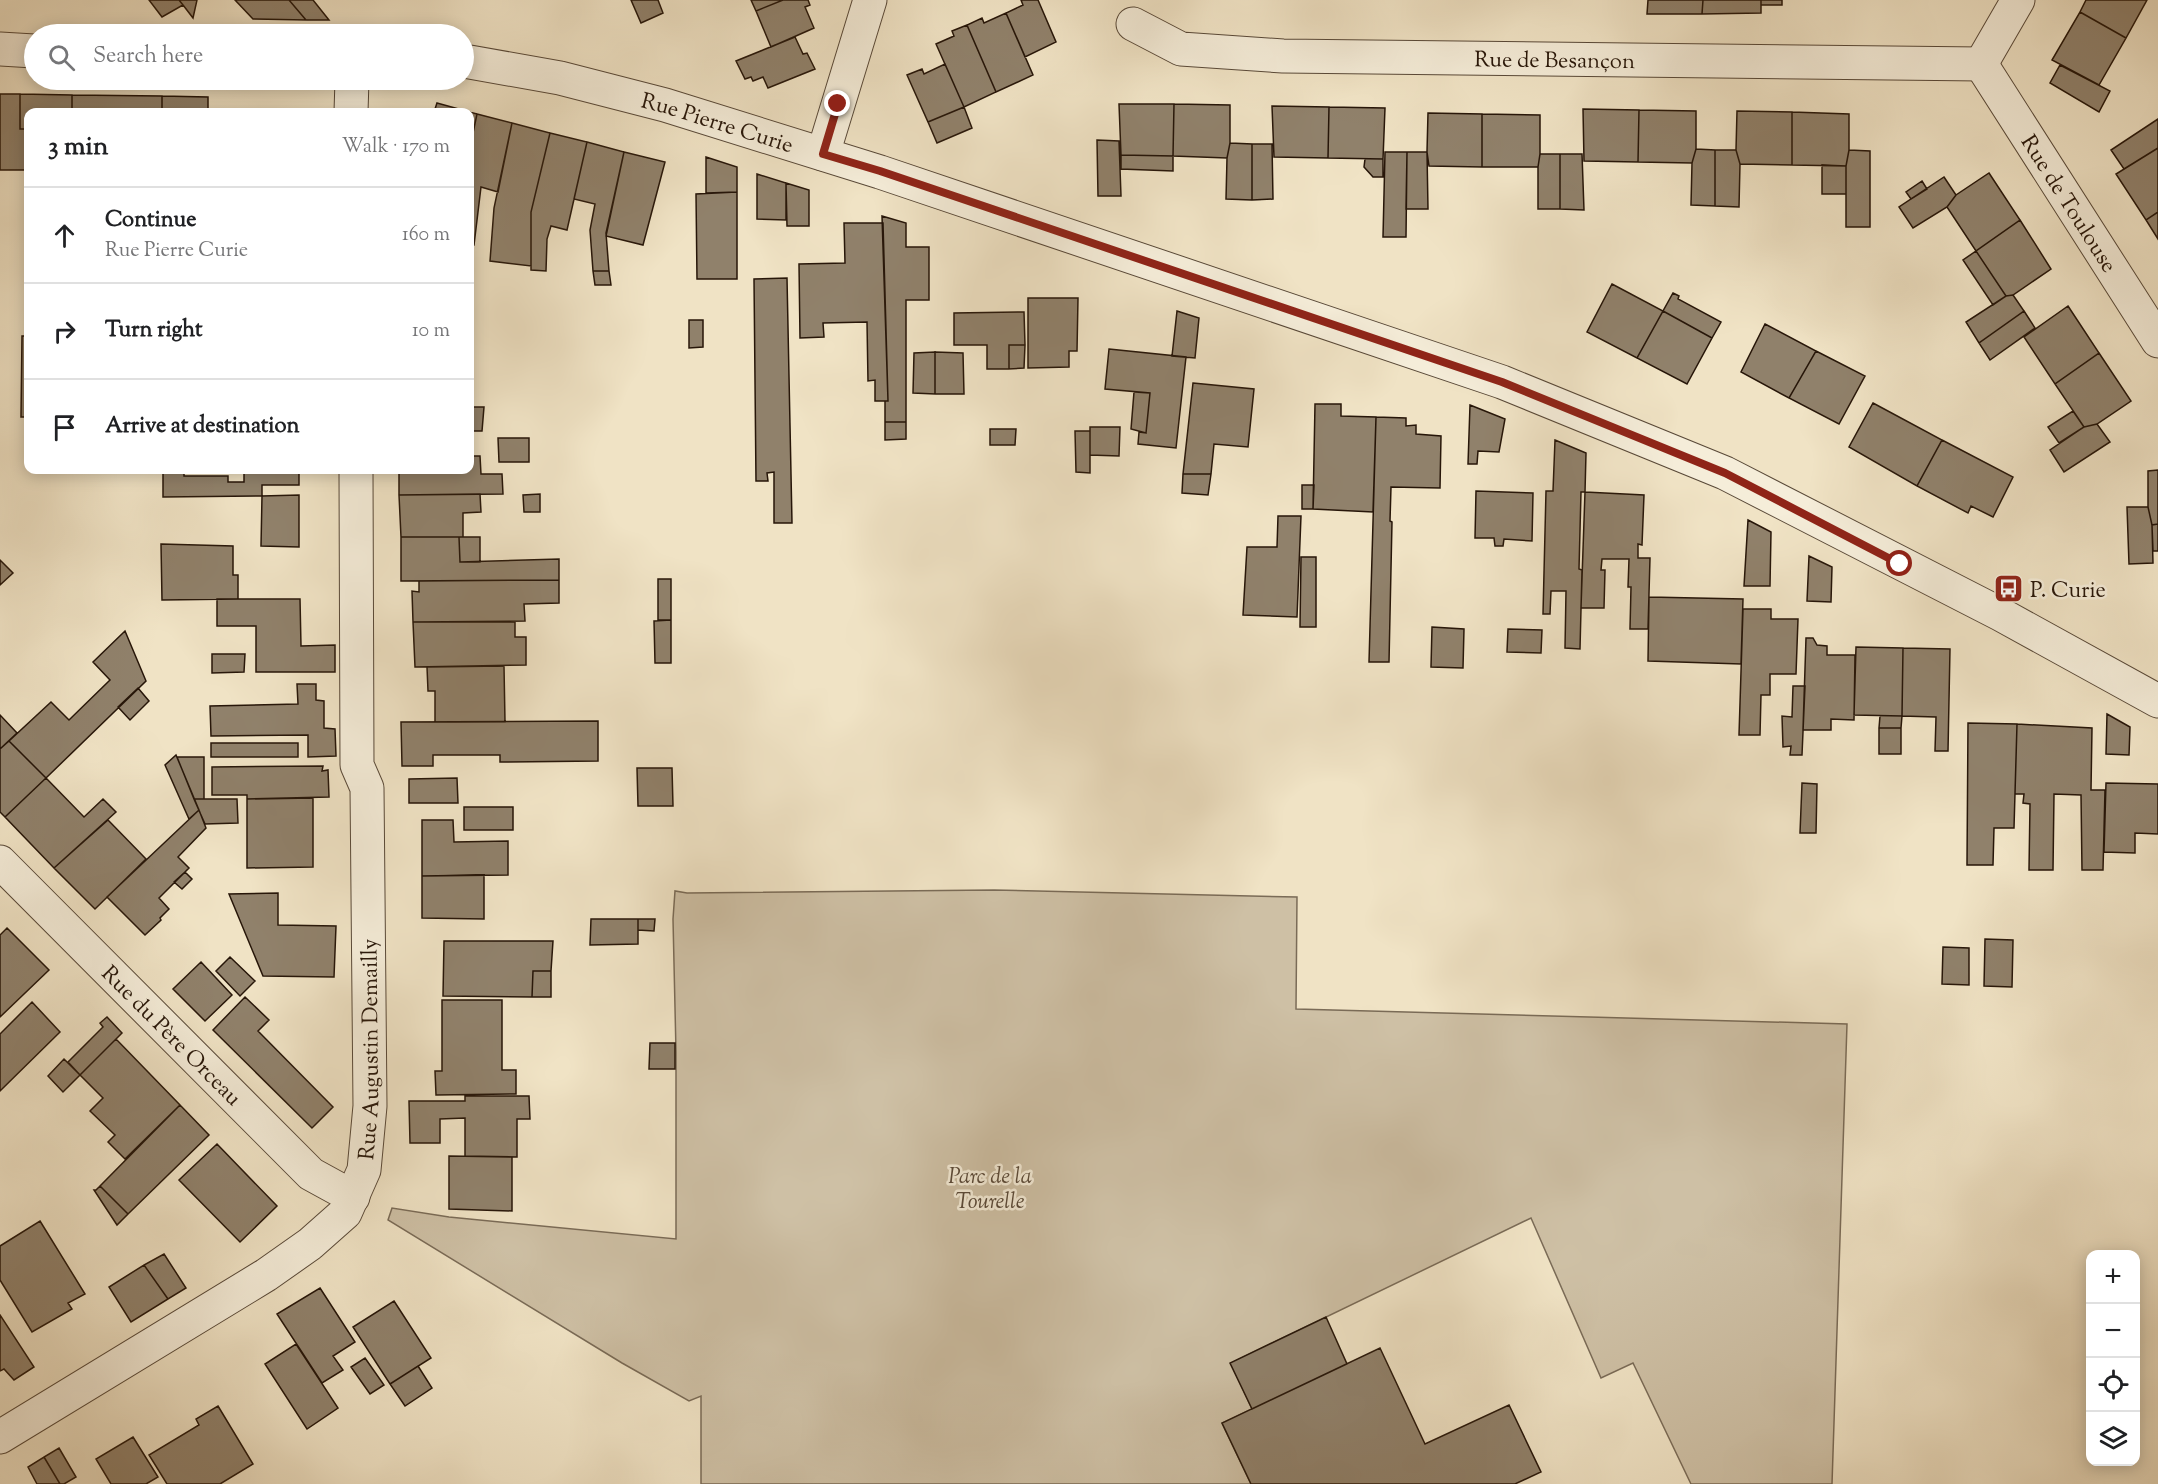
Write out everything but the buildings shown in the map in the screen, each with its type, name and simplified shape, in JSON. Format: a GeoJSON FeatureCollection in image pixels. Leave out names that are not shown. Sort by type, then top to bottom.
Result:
{"type":"FeatureCollection","features":[{"type":"Feature","properties":{"kind":"street"},"geometry":{"type":"LineString","coordinates":[[823,154],[870,0]]}},
{"type":"Feature","properties":{"kind":"street"},"geometry":{"type":"LineString","coordinates":[[1981,63],[2018,0]]}},
{"type":"Feature","properties":{"kind":"street","name":"Rue de Besançon"},"geometry":{"type":"LineString","coordinates":[[1133,24],[1181,49],[1283,56],[1981,63]]}},
{"type":"Feature","properties":{"kind":"street"},"geometry":{"type":"LineString","coordinates":[[0,49],[24,50]]}},
{"type":"Feature","properties":{"kind":"street","name":"Rue Pierre Curie"},"geometry":{"type":"LineString","coordinates":[[474,63],[560,78],[665,105],[880,171],[1502,382],[1725,473],[2000,614],[2158,701]]}},
{"type":"Feature","properties":{"kind":"street","name":"Rue de Toulouse"},"geometry":{"type":"LineString","coordinates":[[1981,63],[2158,341]]}},
{"type":"Feature","properties":{"kind":"street"},"geometry":{"type":"LineString","coordinates":[[351,108],[352,90]]}},
{"type":"Feature","properties":{"kind":"street","name":"Rue Augustin Demailly"},"geometry":{"type":"LineString","coordinates":[[0,1437],[266,1275],[310,1244],[345,1214],[364,1170],[370,1106],[367,788],[357,765],[356,474]]}},
{"type":"Feature","properties":{"kind":"street","name":"Rue du Père Orceau"},"geometry":{"type":"LineString","coordinates":[[0,862],[310,1174],[353,1197]]}},
{"type":"Feature","properties":{"kind":"green space","name":"Parc de la Tourelle"},"geometry":{"type":"Polygon","coordinates":[[[994,890],[1297,897],[1296,1009],[1847,1024],[1832,1484],[1691,1484],[1633,1363],[1601,1378],[1531,1218],[1231,1363],[1252,1409],[1222,1423],[1251,1484],[701,1484],[701,1396],[689,1401],[622,1363],[388,1220],[392,1208],[449,1217],[676,1239],[673,919],[675,891],[687,893],[994,890]]]}},
{"type":"Feature","properties":{"kind":"place","name":"P. Curie"},"geometry":{"type":"Point","coordinates":[2009,589]}},
{"type":"Feature","properties":{"kind":"route"},"geometry":{"type":"LineString","coordinates":[[838,104],[823,154],[880,171],[1502,382],[1725,473],[1900,564]]}}]}
